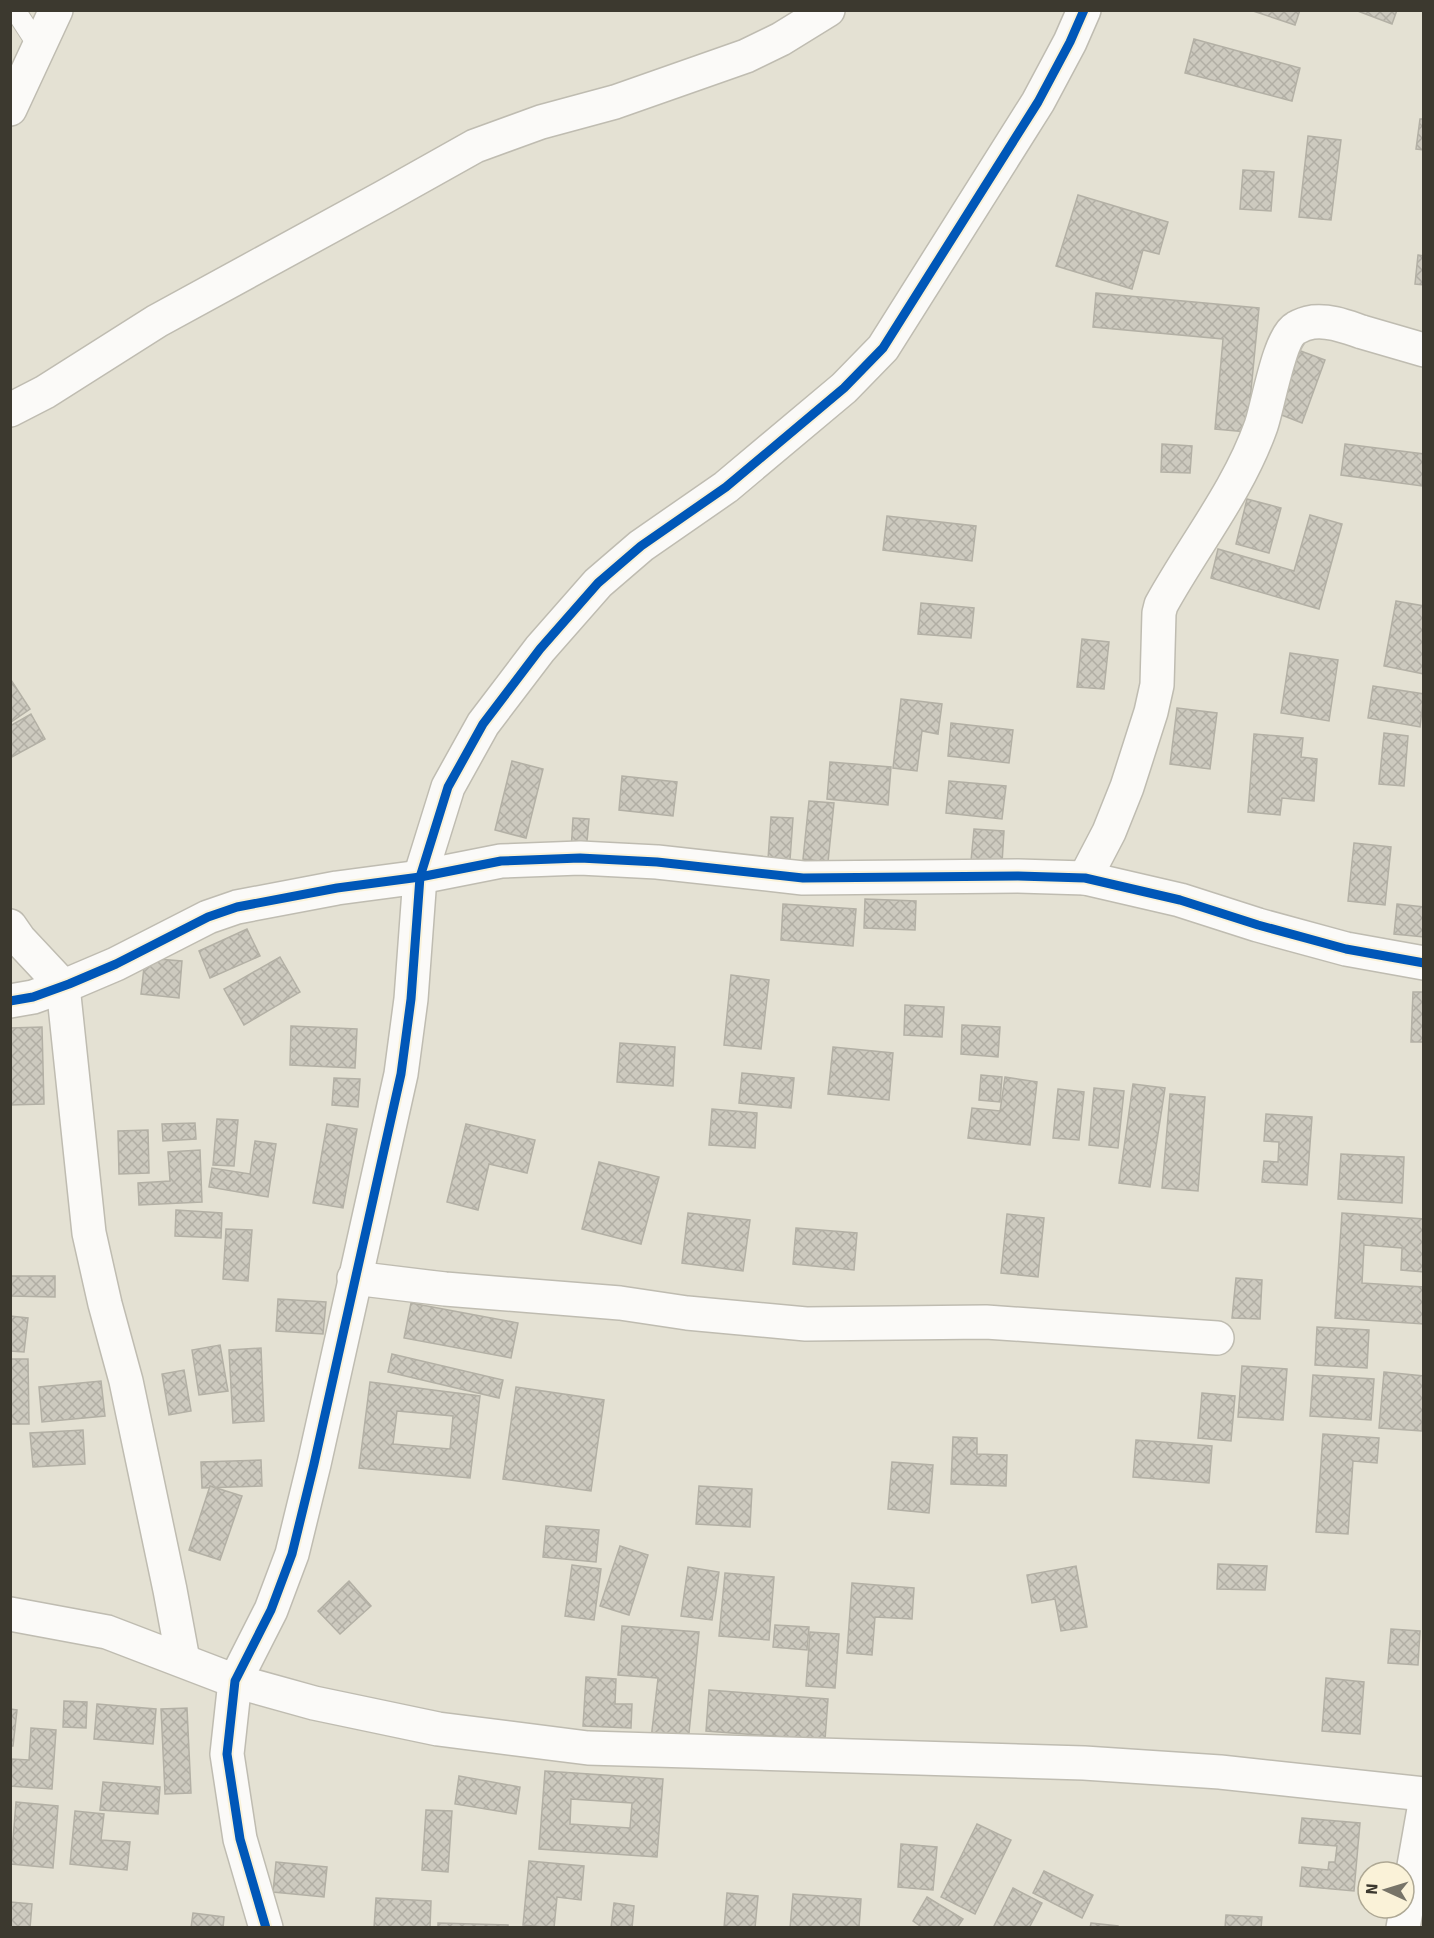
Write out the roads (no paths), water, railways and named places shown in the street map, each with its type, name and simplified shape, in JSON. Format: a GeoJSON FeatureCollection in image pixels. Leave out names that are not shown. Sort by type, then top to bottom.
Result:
{"type":"FeatureCollection","features":[{"type":"Feature","properties":{"kind":"street"},"geometry":{"type":"LineString","coordinates":[[10,109],[56,10]]}},
{"type":"Feature","properties":{"kind":"street"},"geometry":{"type":"LineString","coordinates":[[10,410],[45,392],[157,321],[475,146],[541,122],[615,102],[746,56],[781,39],[828,10]]}},
{"type":"Feature","properties":{"kind":"street"},"geometry":{"type":"LineString","coordinates":[[266,1928],[240,1839],[226,1754],[235,1681],[271,1610],[292,1554],[314,1464],[401,1074],[411,999],[420,877],[448,787],[483,724],[540,649],[598,583],[640,546],[726,487],[844,388],[883,348],[1038,102],[1084,10]]}},
{"type":"Feature","properties":{"kind":"street"},"geometry":{"type":"LineString","coordinates":[[1085,878],[1109,832],[1127,788],[1151,712],[1157,685],[1158,613],[1244,465],[1261,426],[1273,378],[1287,337],[1299,326],[1313,322],[1330,322],[1424,350]]}},
{"type":"Feature","properties":{"kind":"street"},"geometry":{"type":"LineString","coordinates":[[10,1001],[33,997],[63,986],[116,964],[208,917],[237,907],[337,888],[420,877],[501,861],[580,858],[657,862],[803,878],[1018,876],[1085,878],[1180,900],[1258,925],[1346,949],[1424,963]]}},
{"type":"Feature","properties":{"kind":"street"},"geometry":{"type":"LineString","coordinates":[[10,926],[19,939],[63,986],[89,1233],[126,1381],[183,1660]]}},
{"type":"Feature","properties":{"kind":"street"},"geometry":{"type":"LineString","coordinates":[[354,1278],[445,1289],[620,1303],[687,1313],[806,1324],[986,1322],[1216,1338]]}},
{"type":"Feature","properties":{"kind":"street"},"geometry":{"type":"LineString","coordinates":[[10,1614],[106,1632],[235,1681],[314,1703],[438,1729],[588,1748],[1084,1763],[1220,1772],[1424,1794]]}},
{"type":"Feature","properties":{"kind":"street"},"geometry":{"type":"LineString","coordinates":[[1403,1928],[1424,1809]]}},
{"type":"Feature","properties":{"kind":"lane"},"geometry":{"type":"LineString","coordinates":[[15,10],[39,47]]}}]}
